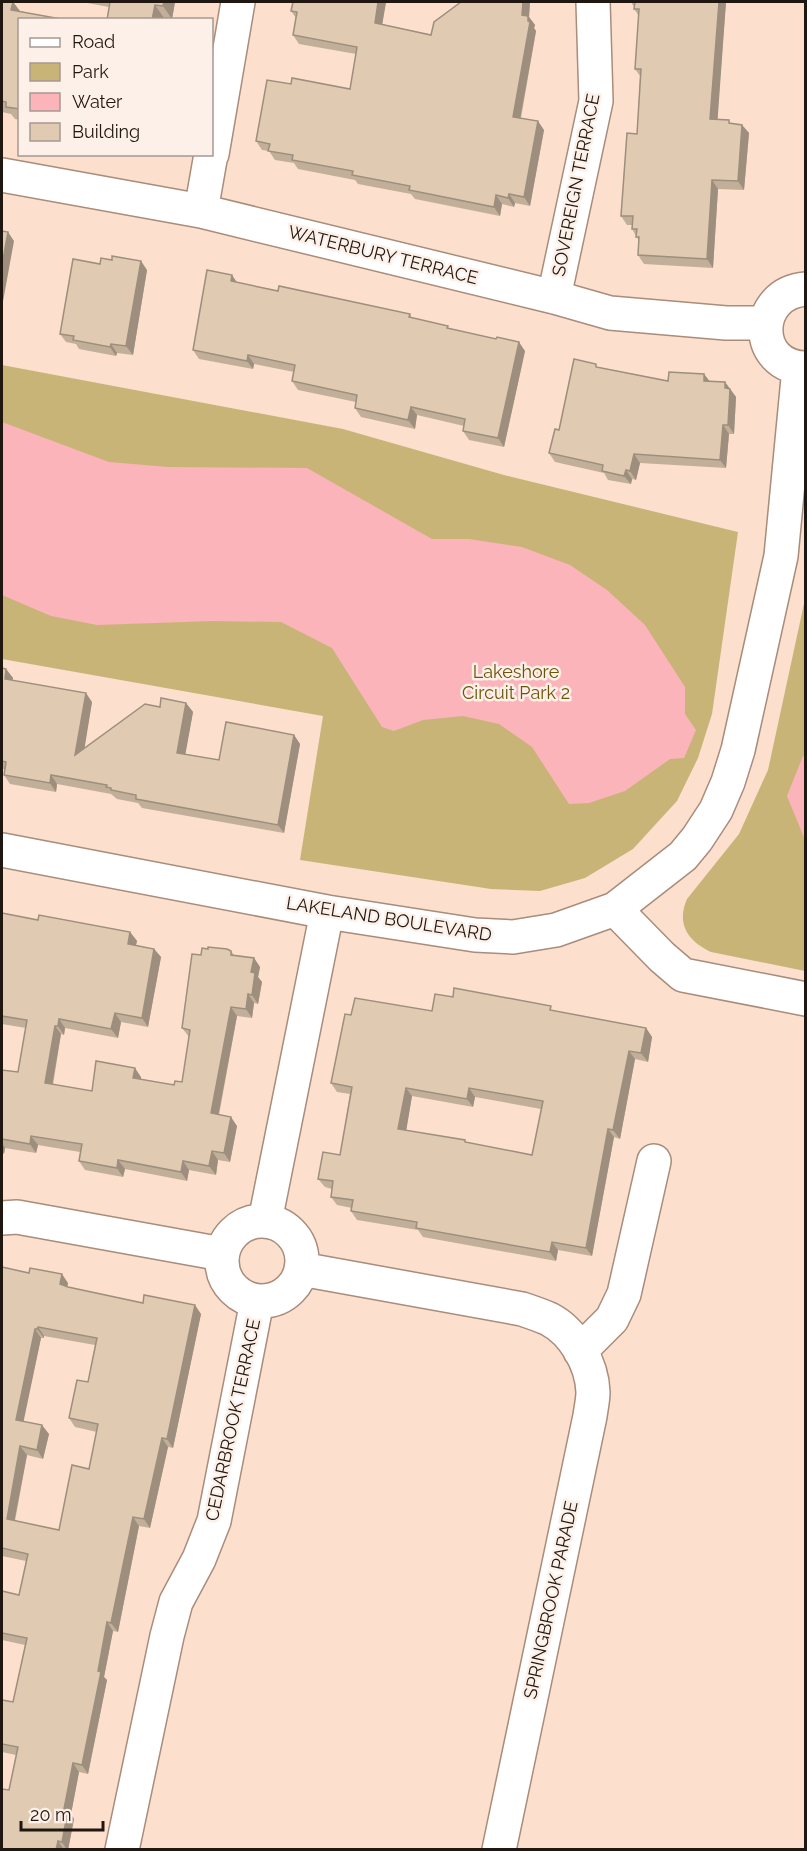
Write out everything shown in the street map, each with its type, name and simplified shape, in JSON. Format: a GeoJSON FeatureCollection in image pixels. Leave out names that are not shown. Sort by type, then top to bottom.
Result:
{"type":"FeatureCollection","features":[{"type":"Feature","properties":{"kind":"street"},"geometry":{"type":"LineString","coordinates":[[213,143],[238,2]]}},
{"type":"Feature","properties":{"kind":"street","name":"SOVEREIGN TERRACE"},"geometry":{"type":"LineString","coordinates":[[554,297],[596,101],[593,2]]}},
{"type":"Feature","properties":{"kind":"street"},"geometry":{"type":"LineString","coordinates":[[201,211],[211,156]]}},
{"type":"Feature","properties":{"kind":"street","name":"WATERBURY TERRACE"},"geometry":{"type":"LineString","coordinates":[[2,175],[201,211],[554,297],[610,313],[726,323],[766,323]]}},
{"type":"Feature","properties":{"kind":"street"},"geometry":{"type":"LineString","coordinates":[[802,368],[787,364],[777,357],[766,336],[766,323],[769,312],[785,294],[806,289]]}},
{"type":"Feature","properties":{"kind":"street","name":"LAKELAND BOULEVARD"},"geometry":{"type":"LineString","coordinates":[[2,850],[327,912],[475,935],[513,936],[556,930],[615,909],[683,856],[716,810],[728,782],[738,750],[781,556],[802,368]]}},
{"type":"Feature","properties":{"kind":"street"},"geometry":{"type":"LineString","coordinates":[[615,909],[683,975],[806,999]]}},
{"type":"Feature","properties":{"kind":"street"},"geometry":{"type":"LineString","coordinates":[[265,1221],[327,912]]}},
{"type":"Feature","properties":{"kind":"street"},"geometry":{"type":"LineString","coordinates":[[580,1351],[612,1319],[624,1294],[654,1161]]}},
{"type":"Feature","properties":{"kind":"street"},"geometry":{"type":"LineString","coordinates":[[2,1218],[17,1217],[222,1254]]}},
{"type":"Feature","properties":{"kind":"street"},"geometry":{"type":"LineString","coordinates":[[265,1221],[278,1224],[293,1237],[301,1255],[301,1269],[290,1290],[269,1300],[257,1300],[245,1297],[234,1290],[226,1279],[222,1267],[222,1254],[233,1233],[242,1226],[265,1221]]}},
{"type":"Feature","properties":{"kind":"street","name":"SPRINGBROOK PARADE"},"geometry":{"type":"LineString","coordinates":[[301,1269],[522,1309],[549,1319],[567,1331],[580,1351],[589,1372],[593,1392],[590,1416],[499,1850]]}},
{"type":"Feature","properties":{"kind":"street","name":"CEDARBROOK TERRACE"},"geometry":{"type":"LineString","coordinates":[[122,1850],[164,1647],[176,1602],[199,1559],[214,1521],[257,1300]]}},
{"type":"Feature","properties":{"kind":"green space","name":"Lakeshore Circuit Park 2"},"geometry":{"type":"Polygon","coordinates":[[[2,365],[343,429],[504,475],[738,532],[712,714],[698,758],[677,801],[633,849],[585,878],[540,891],[491,889],[300,860],[323,716],[2,659],[2,365]]]}},
{"type":"Feature","properties":{"kind":"green space"},"geometry":{"type":"Polygon","coordinates":[[[805,599],[805,971],[711,952],[690,937],[686,931],[683,916],[687,899],[739,834],[768,770],[805,599]]]}},
{"type":"Feature","properties":{"kind":"water"},"geometry":{"type":"Polygon","coordinates":[[[2,422],[109,462],[168,467],[307,468],[432,539],[469,539],[522,547],[570,565],[607,590],[645,625],[685,687],[685,714],[696,730],[684,758],[670,759],[625,791],[589,803],[569,804],[532,747],[499,724],[463,716],[423,720],[394,731],[382,727],[332,648],[281,622],[213,621],[97,625],[51,616],[2,595],[2,422]]]}},
{"type":"Feature","properties":{"kind":"water"},"geometry":{"type":"Polygon","coordinates":[[[805,755],[805,840],[787,796],[805,755]]]}},
{"type":"Feature","properties":{"kind":"building"},"geometry":{"type":"Polygon","coordinates":[[[2,2],[13,2],[11,10],[55,18],[18,18],[18,109],[6,107],[6,102],[2,101],[2,2]]]}},
{"type":"Feature","properties":{"kind":"building"},"geometry":{"type":"Polygon","coordinates":[[[110,2],[164,2],[163,6],[155,5],[152,18],[107,18],[110,2]]]}},
{"type":"Feature","properties":{"kind":"building"},"geometry":{"type":"Polygon","coordinates":[[[293,2],[378,2],[375,23],[431,35],[434,22],[461,2],[523,2],[522,15],[528,16],[530,22],[513,117],[538,121],[524,197],[509,194],[508,198],[496,195],[494,207],[409,190],[410,186],[352,175],[353,171],[292,160],[293,155],[268,151],[270,144],[256,141],[267,80],[291,84],[292,78],[350,89],[357,47],[293,35],[297,12],[291,11],[293,2]]]}},
{"type":"Feature","properties":{"kind":"building"},"geometry":{"type":"Polygon","coordinates":[[[635,2],[719,2],[710,119],[729,120],[729,123],[742,125],[738,181],[712,180],[707,259],[638,255],[639,237],[636,237],[637,229],[632,229],[633,216],[621,216],[627,133],[637,134],[641,69],[635,69],[639,9],[634,9],[635,2]]]}},
{"type":"Feature","properties":{"kind":"building"},"geometry":{"type":"Polygon","coordinates":[[[2,231],[8,232],[2,265],[2,231]]]}},
{"type":"Feature","properties":{"kind":"building"},"geometry":{"type":"Polygon","coordinates":[[[112,256],[141,261],[126,346],[111,344],[110,347],[73,340],[74,336],[60,334],[73,259],[100,264],[101,258],[112,260],[112,256]]]}},
{"type":"Feature","properties":{"kind":"building"},"geometry":{"type":"Polygon","coordinates":[[[207,270],[232,275],[231,281],[278,291],[279,286],[410,314],[409,317],[448,326],[447,328],[519,342],[498,438],[463,431],[465,419],[411,407],[408,420],[355,408],[357,395],[292,381],[295,365],[248,355],[247,361],[193,350],[207,270]]]}},
{"type":"Feature","properties":{"kind":"building"},"geometry":{"type":"Polygon","coordinates":[[[574,359],[596,364],[596,367],[668,381],[669,372],[704,374],[704,381],[725,382],[725,388],[730,389],[728,425],[723,425],[720,460],[634,454],[630,471],[626,470],[624,476],[602,471],[603,465],[549,453],[555,429],[559,430],[574,359]]]}},
{"type":"Feature","properties":{"kind":"building"},"geometry":{"type":"Polygon","coordinates":[[[2,668],[6,669],[5,679],[86,693],[75,755],[145,704],[160,707],[161,698],[186,703],[177,753],[219,760],[226,722],[294,735],[278,825],[136,799],[136,795],[111,790],[106,787],[107,785],[51,775],[50,783],[4,775],[6,762],[2,761],[2,668]]]}},
{"type":"Feature","properties":{"kind":"building"},"geometry":{"type":"Polygon","coordinates":[[[2,913],[38,920],[39,915],[130,932],[128,944],[154,949],[142,1018],[115,1013],[111,1029],[59,1019],[58,1026],[55,1026],[45,1083],[92,1091],[96,1061],[135,1068],[133,1078],[174,1085],[175,1081],[182,1082],[190,1030],[182,1028],[192,954],[201,955],[202,948],[208,949],[208,947],[227,949],[231,951],[231,955],[254,958],[251,972],[255,973],[252,995],[248,994],[246,1009],[231,1007],[211,1113],[231,1117],[224,1153],[212,1151],[209,1166],[183,1161],[181,1172],[118,1160],[117,1168],[79,1161],[82,1144],[31,1136],[30,1144],[2,1139],[2,1070],[18,1072],[27,1020],[2,1016],[2,913]]]}},
{"type":"Feature","properties":{"kind":"building"},"geometry":{"type":"Polygon","coordinates":[[[454,988],[551,1006],[550,1010],[646,1028],[641,1053],[629,1051],[613,1130],[608,1129],[586,1248],[552,1242],[550,1252],[416,1228],[417,1222],[351,1211],[353,1200],[331,1197],[333,1181],[318,1179],[323,1152],[340,1155],[352,1087],[331,1083],[345,1014],[351,1015],[355,998],[432,1011],[435,994],[453,997],[454,988]],[[406,1088],[398,1129],[465,1140],[465,1142],[532,1155],[543,1101],[469,1088],[467,1099],[406,1088]]]}},
{"type":"Feature","properties":{"kind":"building"},"geometry":{"type":"Polygon","coordinates":[[[2,1267],[29,1273],[30,1268],[62,1274],[60,1284],[68,1287],[143,1303],[144,1295],[195,1305],[167,1439],[162,1438],[144,1519],[133,1517],[111,1623],[107,1622],[98,1671],[101,1672],[82,1765],[73,1763],[64,1809],[68,1810],[62,1842],[58,1841],[56,1850],[2,1850],[2,1789],[9,1790],[18,1747],[2,1744],[2,1700],[13,1702],[27,1638],[2,1633],[2,1591],[19,1595],[28,1554],[2,1548],[2,1267]],[[38,1327],[35,1329],[16,1420],[42,1425],[37,1450],[20,1446],[7,1519],[59,1530],[72,1465],[89,1469],[98,1424],[69,1418],[77,1380],[88,1382],[97,1338],[38,1327]]]}}]}
